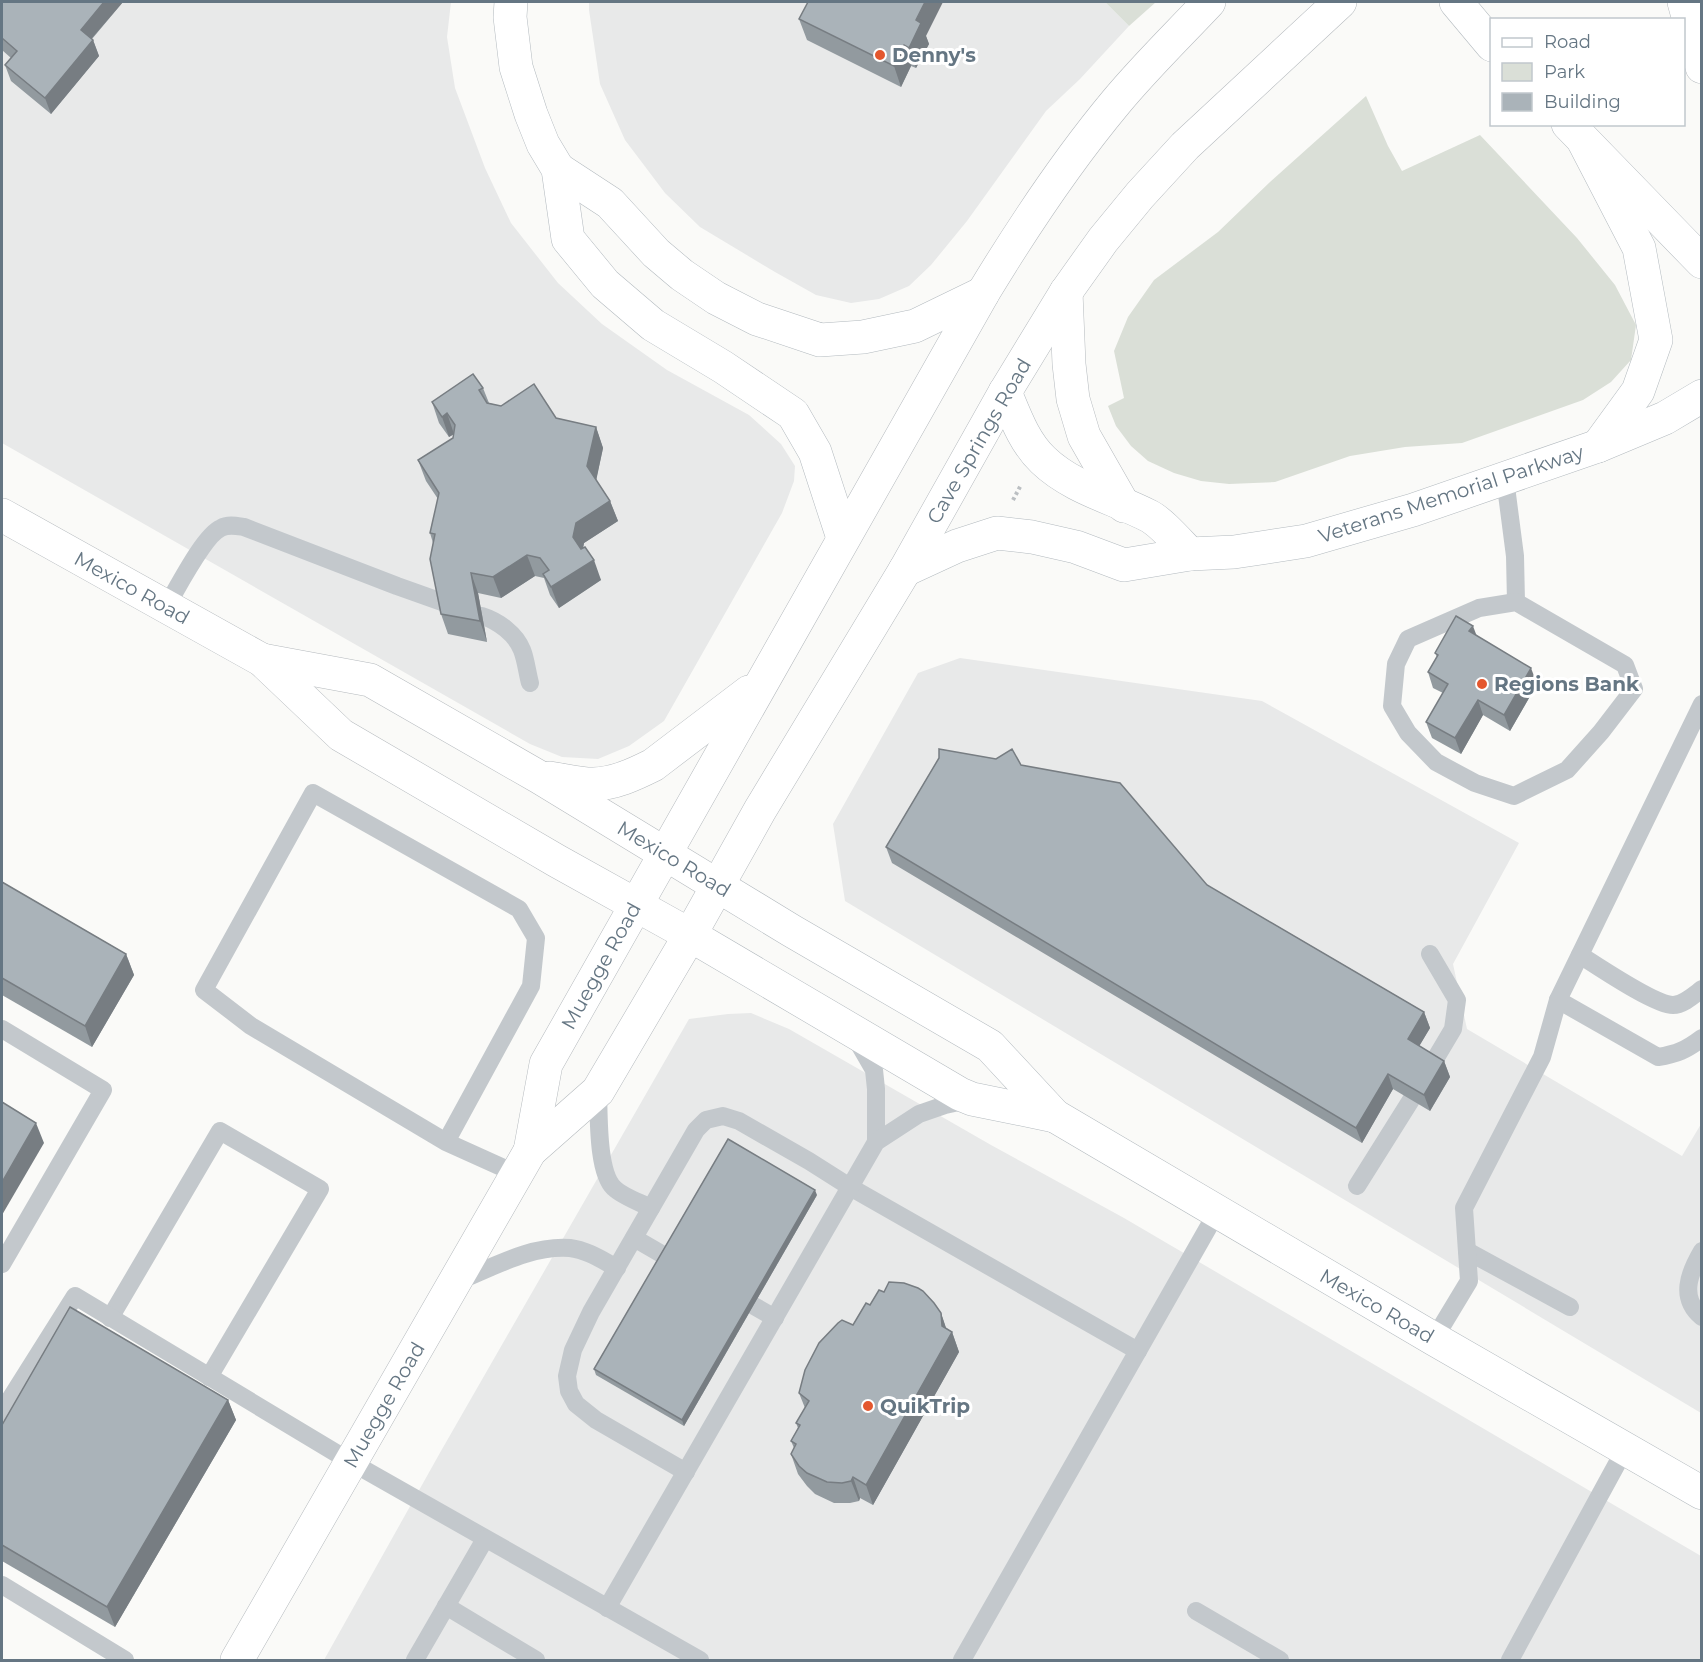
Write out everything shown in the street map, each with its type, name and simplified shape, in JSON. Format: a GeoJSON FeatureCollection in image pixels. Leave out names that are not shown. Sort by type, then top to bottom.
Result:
{"type":"FeatureCollection","features":[{"type":"Feature","properties":{"kind":"main road"},"geometry":{"type":"LineString","coordinates":[[512,2],[510,17],[516,67],[543,144],[558,169],[568,239],[605,284],[653,325],[723,367],[793,414],[815,452],[843,538]]}},
{"type":"Feature","properties":{"kind":"main road"},"geometry":{"type":"LineString","coordinates":[[664,854],[1010,248],[1074,156],[1117,100],[1209,2]]}},
{"type":"Feature","properties":{"kind":"main road","name":"Cave Springs Road"},"geometry":{"type":"LineString","coordinates":[[690,935],[760,810],[905,570],[1005,392],[1066,292],[1102,240],[1185,146],[1340,2]]}},
{"type":"Feature","properties":{"kind":"main road"},"geometry":{"type":"LineString","coordinates":[[1456,2],[1490,44]]}},
{"type":"Feature","properties":{"kind":"main road"},"geometry":{"type":"LineString","coordinates":[[1684,2],[1701,67]]}},
{"type":"Feature","properties":{"kind":"main road"},"geometry":{"type":"LineString","coordinates":[[1576,133],[1701,262]]}},
{"type":"Feature","properties":{"kind":"main road"},"geometry":{"type":"LineString","coordinates":[[1576,133],[1639,248],[1656,340],[1638,391],[1598,446]]}},
{"type":"Feature","properties":{"kind":"main road"},"geometry":{"type":"LineString","coordinates":[[558,169],[610,203],[656,253],[682,275],[716,298],[757,319],[820,339],[863,337],[915,326],[983,293]]}},
{"type":"Feature","properties":{"kind":"main road"},"geometry":{"type":"LineString","coordinates":[[1066,292],[1073,399],[1084,436],[1124,506]]}},
{"type":"Feature","properties":{"kind":"main road"},"geometry":{"type":"LineString","coordinates":[[1005,392],[1023,434],[1042,460],[1064,476],[1124,506],[1152,517],[1190,554]]}},
{"type":"Feature","properties":{"kind":"main road","name":"Veterans Memorial Parkway"},"geometry":{"type":"LineString","coordinates":[[905,570],[957,546],[997,533],[1032,537],[1076,547],[1124,565],[1190,554],[1234,552],[1306,542],[1413,510],[1598,446],[1665,418],[1701,396]]}},
{"type":"Feature","properties":{"kind":"main road"},"geometry":{"type":"LineString","coordinates":[[1665,418],[1701,418]]}},
{"type":"Feature","properties":{"kind":"main road","name":"Mexico Road"},"geometry":{"type":"LineString","coordinates":[[2,515],[262,660],[341,735],[690,935],[960,1094],[972,1100],[1055,1116]]}},
{"type":"Feature","properties":{"kind":"main road","name":"Mexico Road"},"geometry":{"type":"LineString","coordinates":[[262,660],[370,680],[539,777],[792,931],[990,1046],[1055,1116],[1701,1493]]}},
{"type":"Feature","properties":{"kind":"main road"},"geometry":{"type":"LineString","coordinates":[[539,777],[594,784],[613,782],[640,771],[653,765],[760,684]]}},
{"type":"Feature","properties":{"kind":"main road","name":"Muegge Road"},"geometry":{"type":"LineString","coordinates":[[524,1162],[546,1064],[664,854]]}},
{"type":"Feature","properties":{"kind":"main road","name":"Muegge Road"},"geometry":{"type":"LineString","coordinates":[[237,1660],[524,1162],[598,1091],[690,935]]}},
{"type":"Feature","properties":{"kind":"lane"},"geometry":{"type":"LineString","coordinates":[[1505,479],[1515,556],[1516,602]]}},
{"type":"Feature","properties":{"kind":"lane"},"geometry":{"type":"LineString","coordinates":[[166,607],[208,537],[220,528],[230,526],[244,527],[442,602]]}},
{"type":"Feature","properties":{"kind":"lane"},"geometry":{"type":"LineString","coordinates":[[1516,602],[1625,665],[1634,689],[1568,770],[1514,796],[1475,783],[1436,762],[1408,733],[1392,706],[1396,664],[1408,639],[1479,608],[1516,602]]}},
{"type":"Feature","properties":{"kind":"lane"},"geometry":{"type":"LineString","coordinates":[[482,616],[492,619],[507,630],[521,647],[530,683]]}},
{"type":"Feature","properties":{"kind":"lane"},"geometry":{"type":"LineString","coordinates":[[1434,1339],[1469,1281],[1464,1208],[1542,1057],[1558,1000],[1701,704]]}},
{"type":"Feature","properties":{"kind":"lane"},"geometry":{"type":"LineString","coordinates":[[446,1142],[531,986],[536,938],[519,909],[313,793],[204,990],[251,1026],[446,1142],[524,1162]]}},
{"type":"Feature","properties":{"kind":"lane"},"geometry":{"type":"LineString","coordinates":[[1430,954],[1457,1000],[1453,1029],[1431,1066]]}},
{"type":"Feature","properties":{"kind":"lane"},"geometry":{"type":"LineString","coordinates":[[1580,955],[1657,1002],[1675,1005],[1690,998],[1701,989]]}},
{"type":"Feature","properties":{"kind":"lane"},"geometry":{"type":"LineString","coordinates":[[1558,1000],[1658,1057],[1687,1050],[1701,1038]]}},
{"type":"Feature","properties":{"kind":"lane"},"geometry":{"type":"LineString","coordinates":[[2,1029],[103,1090],[2,1264]]}},
{"type":"Feature","properties":{"kind":"lane"},"geometry":{"type":"LineString","coordinates":[[853,1032],[874,1070],[876,1142]]}},
{"type":"Feature","properties":{"kind":"lane"},"geometry":{"type":"LineString","coordinates":[[598,1091],[602,1162],[609,1182],[615,1189],[651,1208]]}},
{"type":"Feature","properties":{"kind":"lane"},"geometry":{"type":"LineString","coordinates":[[608,1608],[876,1142],[919,1114],[945,1105],[972,1100]]}},
{"type":"Feature","properties":{"kind":"lane"},"geometry":{"type":"LineString","coordinates":[[1357,1186],[1411,1100]]}},
{"type":"Feature","properties":{"kind":"lane"},"geometry":{"type":"LineString","coordinates":[[686,1472],[596,1420],[576,1404],[569,1391],[567,1376],[573,1350],[591,1312],[696,1130],[706,1120],[723,1116],[740,1121],[850,1188],[1138,1351]]}},
{"type":"Feature","properties":{"kind":"lane"},"geometry":{"type":"LineString","coordinates":[[110,1318],[220,1131],[321,1189],[209,1377]]}},
{"type":"Feature","properties":{"kind":"lane"},"geometry":{"type":"LineString","coordinates":[[962,1660],[1217,1212]]}},
{"type":"Feature","properties":{"kind":"lane"},"geometry":{"type":"LineString","coordinates":[[634,1238],[665,1256]]}},
{"type":"Feature","properties":{"kind":"lane"},"geometry":{"type":"LineString","coordinates":[[454,1283],[534,1251],[570,1248],[590,1253],[616,1268]]}},
{"type":"Feature","properties":{"kind":"lane"},"geometry":{"type":"LineString","coordinates":[[1467,1251],[1569,1307]]}},
{"type":"Feature","properties":{"kind":"lane"},"geometry":{"type":"LineString","coordinates":[[1701,1251],[1688,1284],[1688,1299],[1694,1311],[1701,1317]]}},
{"type":"Feature","properties":{"kind":"lane"},"geometry":{"type":"LineString","coordinates":[[2,1412],[75,1296],[351,1462],[700,1660]]}},
{"type":"Feature","properties":{"kind":"lane"},"geometry":{"type":"LineString","coordinates":[[754,1306],[775,1318]]}},
{"type":"Feature","properties":{"kind":"lane"},"geometry":{"type":"LineString","coordinates":[[1510,1660],[1625,1449]]}},
{"type":"Feature","properties":{"kind":"lane"},"geometry":{"type":"LineString","coordinates":[[415,1660],[485,1539]]}},
{"type":"Feature","properties":{"kind":"lane"},"geometry":{"type":"LineString","coordinates":[[2,1585],[125,1660]]}},
{"type":"Feature","properties":{"kind":"lane"},"geometry":{"type":"LineString","coordinates":[[446,1606],[536,1660]]}},
{"type":"Feature","properties":{"kind":"lane"},"geometry":{"type":"LineString","coordinates":[[1196,1611],[1280,1660]]}},
{"type":"Feature","properties":{"kind":"shaded area"},"geometry":{"type":"Polygon","coordinates":[[[2,2],[451,2],[447,37],[455,88],[485,168],[511,223],[558,283],[602,324],[667,370],[749,415],[781,444],[795,466],[794,481],[782,513],[664,721],[629,746],[598,759],[562,757],[530,744],[2,443],[2,2]]]}},
{"type":"Feature","properties":{"kind":"shaded area"},"geometry":{"type":"Polygon","coordinates":[[[589,2],[1105,2],[1129,26],[1080,79],[1046,111],[967,221],[931,265],[909,286],[879,299],[851,303],[816,295],[775,272],[700,227],[665,193],[625,140],[600,84],[589,2]]]}},
{"type":"Feature","properties":{"kind":"shaded area"},"geometry":{"type":"Polygon","coordinates":[[[960,658],[1262,701],[1519,843],[1453,964],[1467,1029],[1682,1156],[1701,1124],[1701,1413],[845,901],[833,824],[918,673],[960,658]]]}},
{"type":"Feature","properties":{"kind":"shaded area"},"geometry":{"type":"Polygon","coordinates":[[[751,1013],[789,1029],[1124,1218],[1701,1556],[1701,1660],[324,1660],[689,1019],[751,1013]]]}},
{"type":"Feature","properties":{"kind":"green space"},"geometry":{"type":"Polygon","coordinates":[[[1105,2],[1156,2],[1129,26],[1105,2]]]}},
{"type":"Feature","properties":{"kind":"green space"},"geometry":{"type":"Polygon","coordinates":[[[1366,96],[1388,146],[1402,171],[1480,135],[1577,238],[1615,285],[1636,325],[1631,360],[1611,382],[1583,400],[1462,443],[1405,447],[1350,456],[1275,482],[1229,484],[1201,481],[1174,473],[1148,461],[1131,446],[1116,426],[1108,406],[1124,398],[1114,351],[1128,317],[1154,280],[1218,232],[1366,96]]]}},
{"type":"Feature","properties":{"kind":"building"},"geometry":{"type":"Polygon","coordinates":[[[2,2],[104,2],[81,30],[93,40],[45,98],[5,65],[17,51],[2,38],[2,2]]]}},
{"type":"Feature","properties":{"kind":"building","name":"Denny's"},"geometry":{"type":"Polygon","coordinates":[[[808,2],[925,2],[916,20],[921,23],[909,48],[904,45],[894,66],[799,19],[808,2]]]}},
{"type":"Feature","properties":{"kind":"building"},"geometry":{"type":"Polygon","coordinates":[[[473,374],[483,388],[479,390],[487,403],[501,406],[534,384],[556,418],[596,427],[587,466],[610,501],[576,523],[573,537],[581,549],[585,547],[594,560],[551,587],[543,574],[549,570],[540,558],[527,555],[493,577],[471,573],[480,621],[441,614],[430,559],[435,534],[430,533],[439,493],[418,460],[453,438],[455,425],[447,413],[442,417],[432,402],[473,374]]]}},
{"type":"Feature","properties":{"kind":"building"},"geometry":{"type":"Polygon","coordinates":[[[1456,616],[1473,626],[1469,631],[1531,668],[1504,715],[1478,700],[1455,738],[1426,722],[1448,684],[1428,672],[1438,655],[1435,653],[1456,616]]]}},
{"type":"Feature","properties":{"kind":"building"},"geometry":{"type":"Polygon","coordinates":[[[939,749],[996,759],[1012,749],[1021,765],[1120,783],[1207,885],[1424,1012],[1408,1039],[1444,1061],[1424,1095],[1388,1074],[1356,1128],[886,847],[939,758],[939,749]]]}},
{"type":"Feature","properties":{"kind":"building"},"geometry":{"type":"Polygon","coordinates":[[[2,882],[126,954],[85,1026],[2,978],[2,882]]]}},
{"type":"Feature","properties":{"kind":"building"},"geometry":{"type":"Polygon","coordinates":[[[2,1102],[36,1123],[2,1182],[2,1102]]]}},
{"type":"Feature","properties":{"kind":"building"},"geometry":{"type":"Polygon","coordinates":[[[728,1139],[815,1190],[682,1420],[594,1369],[728,1139]]]}},
{"type":"Feature","properties":{"kind":"building","name":"QuikTrip"},"geometry":{"type":"Polygon","coordinates":[[[889,1282],[904,1283],[923,1291],[941,1313],[942,1326],[952,1332],[866,1485],[853,1477],[851,1481],[842,1483],[827,1482],[807,1473],[791,1454],[796,1444],[791,1441],[800,1425],[796,1423],[809,1401],[799,1393],[805,1370],[819,1343],[838,1323],[842,1320],[853,1325],[866,1303],[870,1305],[879,1290],[884,1292],[889,1282]]]}},
{"type":"Feature","properties":{"kind":"building"},"geometry":{"type":"Polygon","coordinates":[[[70,1307],[228,1400],[107,1607],[2,1545],[2,1425],[70,1307]]]}},
{"type":"Feature","properties":{"kind":"place","name":"Denny's"},"geometry":{"type":"Point","coordinates":[880,55]}},
{"type":"Feature","properties":{"kind":"place","name":"Regions Bank"},"geometry":{"type":"Point","coordinates":[1482,684]}},
{"type":"Feature","properties":{"kind":"place","name":"QuikTrip"},"geometry":{"type":"Point","coordinates":[868,1406]}}]}
